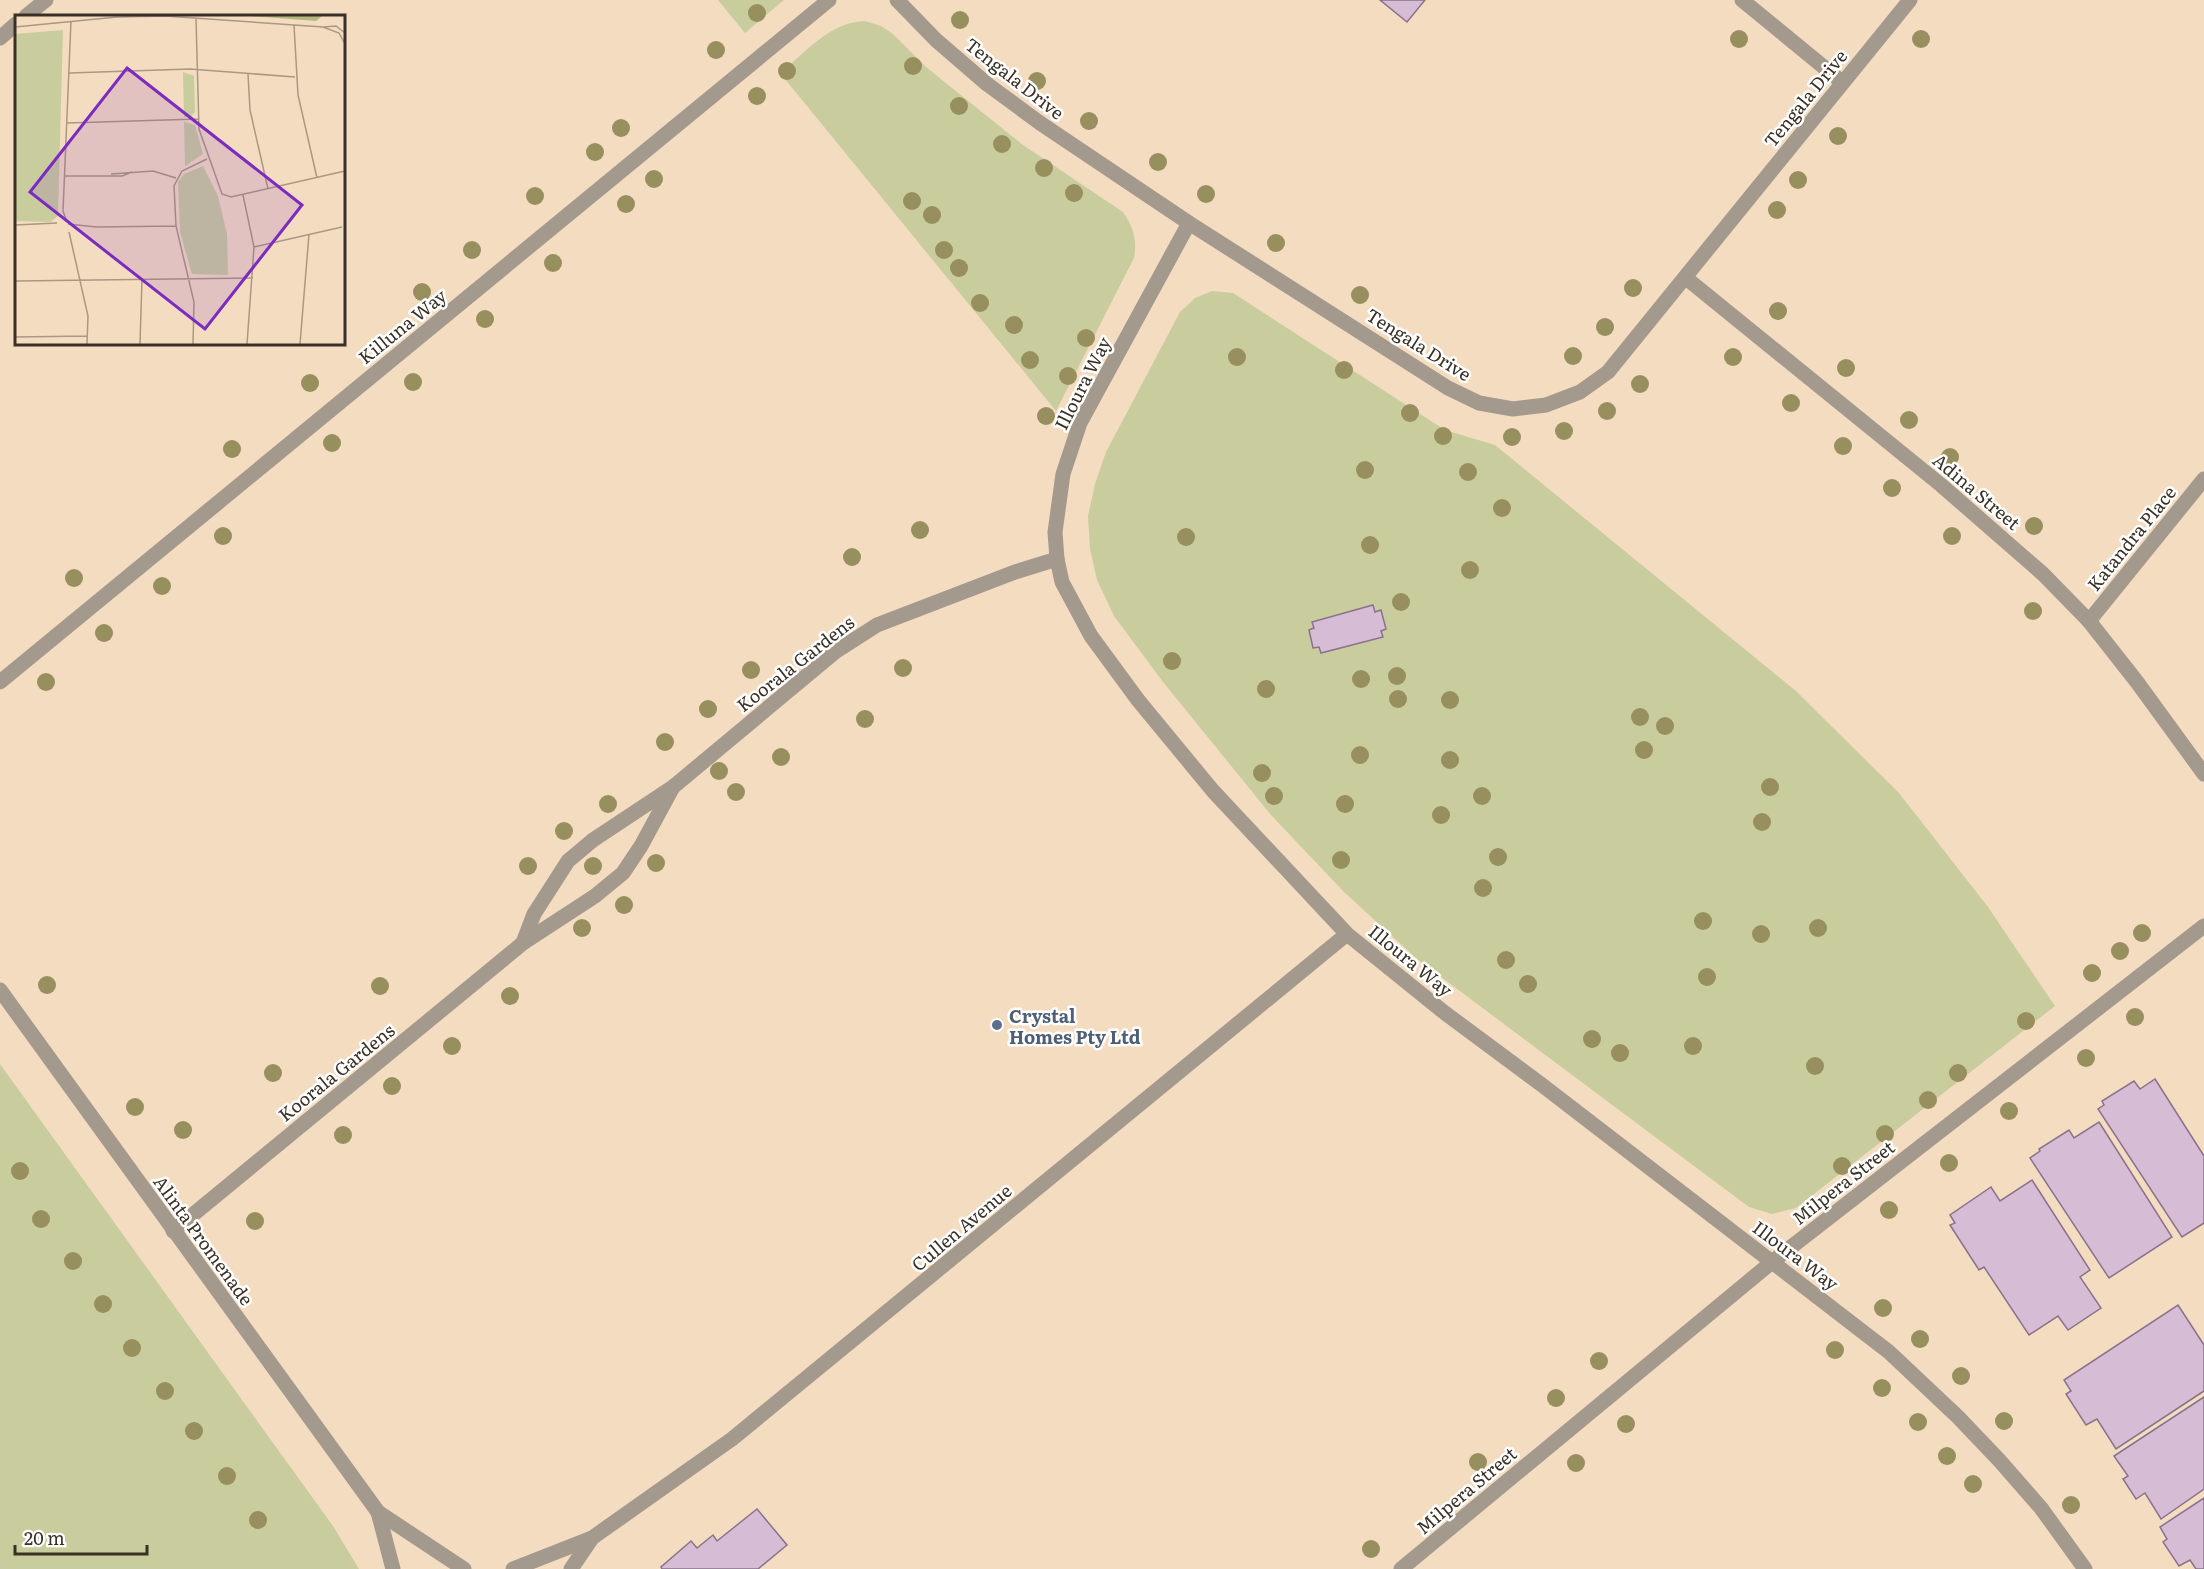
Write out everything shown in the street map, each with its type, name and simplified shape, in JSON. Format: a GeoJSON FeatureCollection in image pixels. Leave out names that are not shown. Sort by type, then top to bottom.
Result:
{"type":"FeatureCollection","features":[{"type":"Feature","properties":{"kind":"street"},"geometry":{"type":"LineString","coordinates":[[27,15],[46,0]]}},
{"type":"Feature","properties":{"kind":"street","name":"Killuna Way"},"geometry":{"type":"LineString","coordinates":[[0,682],[829,0]]}},
{"type":"Feature","properties":{"kind":"street","name":"Tengala Drive"},"geometry":{"type":"LineString","coordinates":[[897,0],[936,40],[987,84],[1040,123],[1189,223],[1448,388],[1479,403],[1513,409],[1546,405],[1580,392],[1608,372],[1910,0]]}},
{"type":"Feature","properties":{"kind":"street"},"geometry":{"type":"LineString","coordinates":[[1742,0],[1842,82]]}},
{"type":"Feature","properties":{"kind":"street"},"geometry":{"type":"LineString","coordinates":[[0,38],[15,25]]}},
{"type":"Feature","properties":{"kind":"street","name":"Illoura Way"},"geometry":{"type":"LineString","coordinates":[[1189,223],[1080,423],[1063,474],[1055,532],[1057,559],[1062,582],[1091,636],[1138,700],[1213,791],[1347,934],[1445,1013],[1889,1352],[1958,1417],[2041,1508],[2085,1569]]}},
{"type":"Feature","properties":{"kind":"street","name":"Adina Street"},"geometry":{"type":"LineString","coordinates":[[1686,278],[1998,534],[2043,574],[2089,621],[2204,774]]}},
{"type":"Feature","properties":{"kind":"street","name":"Katandra Place"},"geometry":{"type":"LineString","coordinates":[[2089,621],[2204,479]]}},
{"type":"Feature","properties":{"kind":"street","name":"Koorala Gardens"},"geometry":{"type":"LineString","coordinates":[[523,943],[534,914],[567,861],[593,840],[673,786],[835,652],[876,625],[1015,572],[1057,559]]}},
{"type":"Feature","properties":{"kind":"street","name":"Koorala Gardens"},"geometry":{"type":"LineString","coordinates":[[173,1231],[523,943],[595,896],[623,873],[641,846],[673,786]]}},
{"type":"Feature","properties":{"kind":"street","name":"Milpera Street"},"geometry":{"type":"LineString","coordinates":[[1407,1567],[1772,1262],[2204,926]]}},
{"type":"Feature","properties":{"kind":"street","name":"Cullen Avenue"},"geometry":{"type":"LineString","coordinates":[[513,1569],[591,1538],[732,1439],[802,1384],[1347,934]]}},
{"type":"Feature","properties":{"kind":"street","name":"Alinta Promenade"},"geometry":{"type":"LineString","coordinates":[[0,990],[378,1512],[464,1569]]}},
{"type":"Feature","properties":{"kind":"street","name":"Alinta Promenade"},"geometry":{"type":"LineString","coordinates":[[378,1512],[393,1569]]}},
{"type":"Feature","properties":{"kind":"street","name":"Cullen Avenue"},"geometry":{"type":"LineString","coordinates":[[571,1569],[591,1538]]}},
{"type":"Feature","properties":{"kind":"green space"},"geometry":{"type":"Polygon","coordinates":[[[718,0],[784,0],[745,33],[718,0]]]}},
{"type":"Feature","properties":{"kind":"green space"},"geometry":{"type":"Polygon","coordinates":[[[865,21],[881,26],[893,34],[926,67],[1023,145],[1123,212],[1130,223],[1135,239],[1134,258],[1056,411],[780,73],[830,32],[852,23],[865,21]]]}},
{"type":"Feature","properties":{"kind":"green space"},"geometry":{"type":"Polygon","coordinates":[[[1212,291],[1233,293],[1445,430],[1495,445],[1796,691],[1899,793],[1988,907],[2055,1006],[1796,1208],[1772,1214],[1749,1207],[1417,959],[1344,892],[1271,815],[1163,682],[1114,616],[1097,580],[1090,549],[1088,516],[1095,484],[1106,452],[1180,312],[1195,298],[1212,291]]]}},
{"type":"Feature","properties":{"kind":"green space"},"geometry":{"type":"Polygon","coordinates":[[[0,1064],[333,1526],[359,1569],[0,1569],[0,1064]]]}},
{"type":"Feature","properties":{"kind":"building"},"geometry":{"type":"Polygon","coordinates":[[[1380,0],[1425,0],[1407,22],[1380,0]]]}},
{"type":"Feature","properties":{"kind":"building"},"geometry":{"type":"Polygon","coordinates":[[[1373,605],[1375,612],[1381,610],[1386,629],[1381,631],[1383,637],[1321,653],[1319,647],[1313,648],[1309,630],[1314,628],[1312,622],[1373,605]]]}},
{"type":"Feature","properties":{"kind":"building"},"geometry":{"type":"Polygon","coordinates":[[[2155,1079],[2204,1156],[2204,1223],[2182,1237],[2098,1109],[2104,1105],[2102,1101],[2134,1081],[2140,1089],[2155,1079]]]}},
{"type":"Feature","properties":{"kind":"building"},"geometry":{"type":"Polygon","coordinates":[[[2099,1122],[2172,1237],[2109,1278],[2030,1158],[2040,1151],[2039,1149],[2069,1130],[2074,1138],[2099,1122]]]}},
{"type":"Feature","properties":{"kind":"building"},"geometry":{"type":"Polygon","coordinates":[[[2032,1180],[2090,1270],[2080,1277],[2101,1308],[2068,1330],[2058,1316],[2029,1335],[1984,1267],[1979,1270],[1950,1225],[1955,1223],[1950,1215],[1991,1187],[2000,1201],[2032,1180]]]}},
{"type":"Feature","properties":{"kind":"building"},"geometry":{"type":"Polygon","coordinates":[[[2178,1305],[2204,1345],[2204,1391],[2116,1449],[2097,1419],[2086,1425],[2066,1394],[2071,1391],[2064,1380],[2178,1305]]]}},
{"type":"Feature","properties":{"kind":"building"},"geometry":{"type":"Polygon","coordinates":[[[2204,1397],[2204,1489],[2161,1519],[2145,1493],[2136,1499],[2123,1479],[2128,1476],[2114,1456],[2204,1397]]]}},
{"type":"Feature","properties":{"kind":"building"},"geometry":{"type":"Polygon","coordinates":[[[2204,1498],[2204,1569],[2196,1569],[2190,1560],[2179,1566],[2163,1542],[2167,1539],[2160,1527],[2204,1498]]]}},
{"type":"Feature","properties":{"kind":"building"},"geometry":{"type":"Polygon","coordinates":[[[757,1509],[787,1545],[758,1569],[662,1569],[661,1567],[691,1541],[697,1548],[713,1535],[717,1541],[757,1509]]]}},
{"type":"Feature","properties":{"kind":"place","name":"Crystal Homes Pty Ltd"},"geometry":{"type":"Point","coordinates":[997,1025]}}]}
